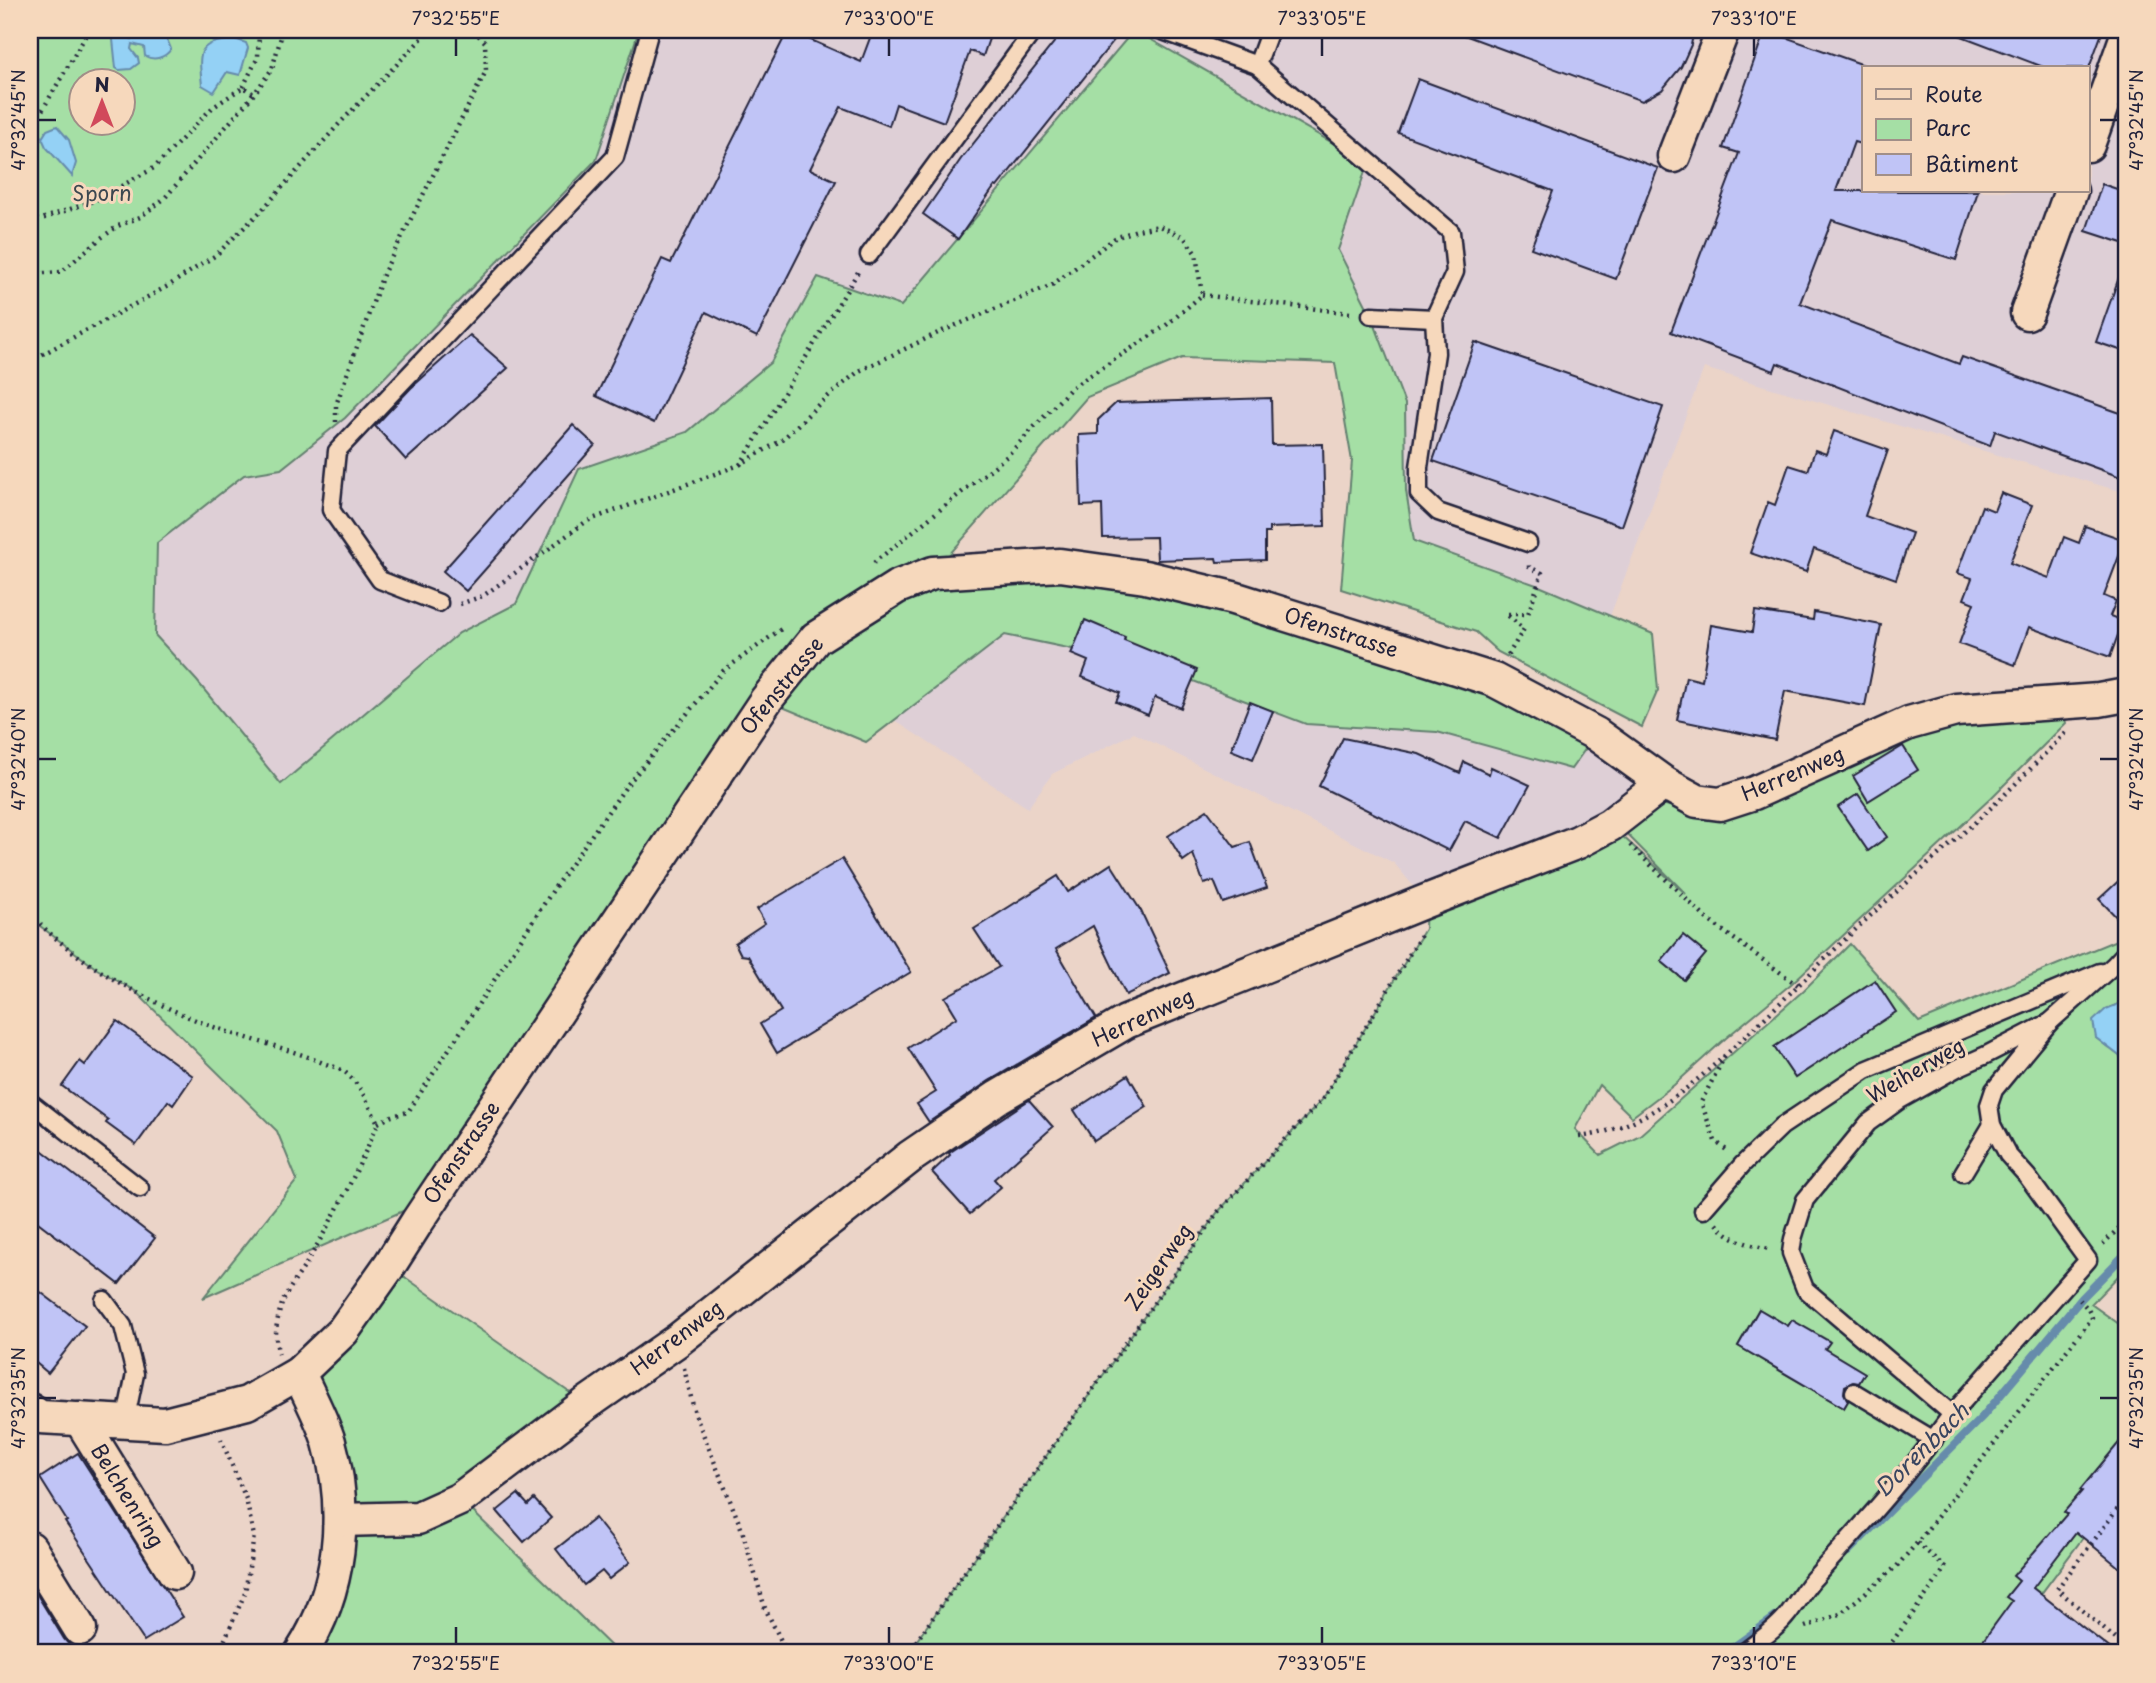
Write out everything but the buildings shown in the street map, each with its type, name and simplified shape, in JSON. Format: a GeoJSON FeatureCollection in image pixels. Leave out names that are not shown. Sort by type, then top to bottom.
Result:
{"type":"FeatureCollection","features":[{"type":"Feature","properties":{"kind":"street"},"geometry":{"type":"LineString","coordinates":[[1674,156],[1723,30]]}},
{"type":"Feature","properties":{"kind":"street"},"geometry":{"type":"LineString","coordinates":[[2090,139],[2126,38]]}},
{"type":"Feature","properties":{"kind":"street"},"geometry":{"type":"LineString","coordinates":[[2027,313],[2071,192]]}},
{"type":"Feature","properties":{"kind":"street","name":"Ofenstrasse"},"geometry":{"type":"LineString","coordinates":[[33,1418],[165,1424],[247,1403],[293,1378],[343,1331],[766,700],[816,638],[897,587],[933,573],[1060,565],[1144,577],[1233,598],[1331,631],[1494,680],[1596,734],[1664,783]]}},
{"type":"Feature","properties":{"kind":"street","name":"Herrenweg"},"geometry":{"type":"LineString","coordinates":[[340,1520],[418,1518],[460,1499],[586,1404],[678,1340],[911,1157],[998,1097],[1126,1022],[1578,842],[1609,825],[1664,783],[1697,801],[1720,804],[1754,793],[1909,723],[1956,710],[2113,697]]}},
{"type":"Feature","properties":{"kind":"street"},"geometry":{"type":"LineString","coordinates":[[293,1378],[328,1439],[338,1477],[340,1520],[333,1582],[313,1634],[301,1653]]}},
{"type":"Feature","properties":{"kind":"street","name":"Belchenring"},"geometry":{"type":"LineString","coordinates":[[80,1419],[175,1573]]}},
{"type":"Feature","properties":{"kind":"street"},"geometry":{"type":"LineString","coordinates":[[30,1548],[80,1629]]}},
{"type":"Feature","properties":{"kind":"lane"},"geometry":{"type":"LineString","coordinates":[[439,603],[380,580],[331,510],[337,451],[615,157],[650,30]]}},
{"type":"Feature","properties":{"kind":"lane"},"geometry":{"type":"LineString","coordinates":[[869,255],[1034,30]]}},
{"type":"Feature","properties":{"kind":"lane"},"geometry":{"type":"LineString","coordinates":[[1160,30],[1257,65],[1451,232],[1455,272],[1434,318],[1436,353],[1419,467],[1419,494],[1438,512],[1528,543]]}},
{"type":"Feature","properties":{"kind":"lane"},"geometry":{"type":"LineString","coordinates":[[1257,65],[1270,30]]}},
{"type":"Feature","properties":{"kind":"lane"},"geometry":{"type":"LineString","coordinates":[[1371,315],[1434,318]]}},
{"type":"Feature","properties":{"kind":"lane","name":"Weiherweg"},"geometry":{"type":"LineString","coordinates":[[1791,1253],[1805,1200],[1868,1124],[1900,1100],[1957,1068],[2050,1022],[2126,952]]}},
{"type":"Feature","properties":{"kind":"lane"},"geometry":{"type":"LineString","coordinates":[[1703,1210],[1743,1164],[1782,1126],[1866,1070],[2114,965]]}},
{"type":"Feature","properties":{"kind":"lane"},"geometry":{"type":"LineString","coordinates":[[1743,1653],[1785,1617],[1804,1589],[1872,1515],[1952,1414],[2088,1260],[2027,1176],[2008,1155],[1992,1125],[1989,1105],[1994,1090],[2050,1022]]}},
{"type":"Feature","properties":{"kind":"lane"},"geometry":{"type":"LineString","coordinates":[[30,1102],[140,1188]]}},
{"type":"Feature","properties":{"kind":"lane"},"geometry":{"type":"LineString","coordinates":[[1963,1173],[1992,1125]]}},
{"type":"Feature","properties":{"kind":"lane"},"geometry":{"type":"LineString","coordinates":[[1791,1253],[1805,1289],[1952,1414]]}},
{"type":"Feature","properties":{"kind":"lane"},"geometry":{"type":"LineString","coordinates":[[104,1300],[123,1326],[135,1374],[125,1422]]}},
{"type":"Feature","properties":{"kind":"lane"},"geometry":{"type":"LineString","coordinates":[[1854,1392],[1934,1440]]}},
{"type":"Feature","properties":{"kind":"path"},"geometry":{"type":"LineString","coordinates":[[30,127],[89,30]]}},
{"type":"Feature","properties":{"kind":"path"},"geometry":{"type":"LineString","coordinates":[[30,220],[96,200],[154,169],[212,108],[243,88],[258,57],[259,30]]}},
{"type":"Feature","properties":{"kind":"path"},"geometry":{"type":"LineString","coordinates":[[30,274],[61,272],[118,226],[140,217],[164,199],[254,94],[272,69],[284,30]]}},
{"type":"Feature","properties":{"kind":"path"},"geometry":{"type":"LineString","coordinates":[[30,361],[169,286],[216,254],[262,210],[429,30]]}},
{"type":"Feature","properties":{"kind":"path"},"geometry":{"type":"LineString","coordinates":[[337,451],[336,405],[384,272],[486,71],[485,42],[474,30]]}},
{"type":"Feature","properties":{"kind":"path"},"geometry":{"type":"LineString","coordinates":[[243,88],[254,94]]}},
{"type":"Feature","properties":{"kind":"path"},"geometry":{"type":"LineString","coordinates":[[439,603],[459,605],[483,596],[587,521],[739,465],[782,440],[820,403],[859,371],[940,332],[1052,285],[1115,238],[1160,226],[1184,237],[1196,254],[1202,295]]}},
{"type":"Feature","properties":{"kind":"path"},"geometry":{"type":"LineString","coordinates":[[739,465],[869,255]]}},
{"type":"Feature","properties":{"kind":"path"},"geometry":{"type":"LineString","coordinates":[[868,568],[1007,456],[1071,387],[1164,327],[1202,295],[1371,315]]}},
{"type":"Feature","properties":{"kind":"path"},"geometry":{"type":"LineString","coordinates":[[1494,680],[1524,629],[1506,614],[1528,614],[1542,573],[1530,568],[1528,543]]}},
{"type":"Feature","properties":{"kind":"path"},"geometry":{"type":"LineString","coordinates":[[293,1378],[277,1348],[277,1322],[284,1300],[359,1169],[378,1124],[392,1116],[408,1112],[557,884],[627,785],[723,671],[790,623]]}},
{"type":"Feature","properties":{"kind":"path"},"geometry":{"type":"LineString","coordinates":[[1579,1137],[1600,1135],[1646,1116],[1680,1094],[1799,986],[1870,916],[2113,697]]}},
{"type":"Feature","properties":{"kind":"path"},"geometry":{"type":"LineString","coordinates":[[1609,825],[1708,920],[1799,986]]}},
{"type":"Feature","properties":{"kind":"path","name":"Zeigerweg"},"geometry":{"type":"LineString","coordinates":[[908,1653],[1217,1213],[1322,1100],[1425,929],[1426,901]]}},
{"type":"Feature","properties":{"kind":"path"},"geometry":{"type":"LineString","coordinates":[[30,914],[40,926],[97,969],[156,1004],[229,1032],[303,1054],[345,1072],[361,1089],[378,1124]]}},
{"type":"Feature","properties":{"kind":"path"},"geometry":{"type":"LineString","coordinates":[[1726,1054],[1701,1102],[1715,1141],[1743,1164]]}},
{"type":"Feature","properties":{"kind":"path"},"geometry":{"type":"LineString","coordinates":[[1703,1210],[1725,1233],[1748,1245],[1791,1253]]}},
{"type":"Feature","properties":{"kind":"path"},"geometry":{"type":"LineString","coordinates":[[2088,1260],[2126,1221]]}},
{"type":"Feature","properties":{"kind":"path"},"geometry":{"type":"LineString","coordinates":[[1785,1617],[1792,1631],[1840,1614],[1898,1566],[2092,1318],[2085,1305]]}},
{"type":"Feature","properties":{"kind":"path"},"geometry":{"type":"LineString","coordinates":[[678,1340],[695,1414],[742,1530],[765,1608],[787,1653]]}},
{"type":"Feature","properties":{"kind":"path"},"geometry":{"type":"LineString","coordinates":[[209,1413],[246,1499],[254,1536],[245,1593],[219,1653]]}},
{"type":"Feature","properties":{"kind":"path"},"geometry":{"type":"LineString","coordinates":[[2126,1498],[2057,1589],[2126,1648]]}},
{"type":"Feature","properties":{"kind":"path"},"geometry":{"type":"LineString","coordinates":[[1884,1653],[1945,1567],[1917,1543]]}},
{"type":"Feature","properties":{"kind":"shaded area"},"geometry":{"type":"Polygon","coordinates":[[[639,30],[2126,30],[2126,493],[1704,368],[1610,616],[1539,586],[1413,541],[1406,491],[1371,315],[1338,250],[1368,163],[1043,138],[901,307],[818,277],[771,362],[687,432],[579,469],[516,604],[459,633],[281,784],[197,681],[155,635],[157,543],[244,475],[281,469],[596,160],[639,30]]]}},
{"type":"Feature","properties":{"kind":"shaded area"},"geometry":{"type":"Polygon","coordinates":[[[1005,635],[1154,666],[1306,724],[1437,732],[1571,769],[1596,734],[1664,783],[1426,901],[1394,863],[1134,733],[1052,774],[1028,808],[894,720],[1005,635]]]}},
{"type":"Feature","properties":{"kind":"green space","name":"Sporn"},"geometry":{"type":"Polygon","coordinates":[[[30,30],[639,30],[596,160],[345,418],[281,469],[244,475],[157,543],[155,635],[197,681],[281,784],[459,633],[516,604],[579,469],[687,432],[771,362],[818,277],[901,306],[1134,30],[1368,163],[1338,250],[1371,315],[1405,404],[1406,491],[1414,541],[1539,586],[1653,634],[1658,690],[1642,727],[1498,652],[1476,632],[1341,589],[1352,461],[1335,363],[1182,358],[1087,397],[934,572],[1060,565],[1233,598],[1596,734],[1571,769],[1437,732],[1306,724],[1154,666],[1005,635],[866,742],[766,700],[417,1222],[403,1211],[203,1298],[297,1180],[277,1131],[135,991],[97,969],[40,926],[30,914],[30,30]]]}},
{"type":"Feature","properties":{"kind":"green space"},"geometry":{"type":"Polygon","coordinates":[[[2063,713],[2066,723],[1991,798],[1791,984],[1674,1085],[1632,1117],[1599,1085],[1575,1129],[1600,1155],[1640,1135],[1804,990],[1850,944],[1919,1022],[2126,936],[2126,1001],[2106,1009],[2096,1038],[2126,1061],[2126,1268],[2091,1304],[2126,1329],[2126,1480],[1997,1653],[908,1653],[1217,1213],[1322,1100],[1425,929],[1426,901],[1610,825],[1686,894],[1618,825],[1661,804],[1701,813],[1904,735],[1958,722],[2063,713]],[[1759,1309],[1738,1346],[1844,1408],[1865,1373],[1825,1349],[1829,1341],[1792,1320],[1788,1326],[1759,1309]]]}},
{"type":"Feature","properties":{"kind":"green space"},"geometry":{"type":"Polygon","coordinates":[[[389,1266],[586,1404],[460,1499],[618,1653],[301,1653],[340,1520],[299,1373],[389,1266]]]}},
{"type":"Feature","properties":{"kind":"water"},"geometry":{"type":"Polygon","coordinates":[[[112,30],[128,30],[129,38],[132,39],[133,30],[167,30],[166,37],[171,49],[169,52],[152,58],[145,56],[144,47],[132,44],[131,49],[139,63],[135,66],[116,66],[112,30]]]}},
{"type":"Feature","properties":{"kind":"water"},"geometry":{"type":"Polygon","coordinates":[[[235,39],[246,43],[248,48],[240,75],[227,72],[214,92],[202,85],[200,64],[203,50],[213,43],[235,39]]]}},
{"type":"Feature","properties":{"kind":"water"},"geometry":{"type":"Polygon","coordinates":[[[57,126],[69,140],[76,163],[72,176],[46,147],[42,138],[47,130],[57,126]]]}},
{"type":"Feature","properties":{"kind":"water"},"geometry":{"type":"Polygon","coordinates":[[[2126,1001],[2126,1061],[2096,1038],[2093,1021],[2106,1009],[2126,1001]]]}},
{"type":"Feature","properties":{"kind":"waterway","name":"Dorenbach"},"geometry":{"type":"LineString","coordinates":[[1848,1552],[1983,1416],[2082,1298],[2126,1253]]}},
{"type":"Feature","properties":{"kind":"waterway","name":"Dorenbach"},"geometry":{"type":"LineString","coordinates":[[1725,1653],[1785,1610]]}}]}
